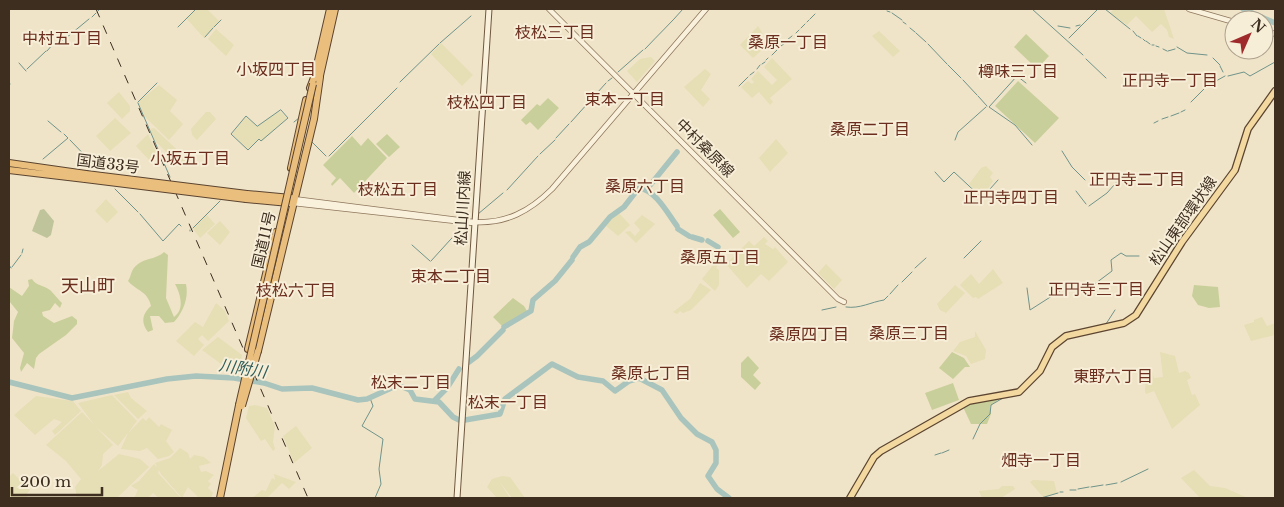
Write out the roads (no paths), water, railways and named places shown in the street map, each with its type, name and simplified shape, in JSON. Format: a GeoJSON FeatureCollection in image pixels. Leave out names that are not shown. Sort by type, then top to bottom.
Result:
{"type":"FeatureCollection","features":[{"type":"Feature","properties":{"kind":"highway","name":"国道11号"},"geometry":{"type":"LineString","coordinates":[[220,498],[315,85],[330,9]]}},
{"type":"Feature","properties":{"kind":"highway","name":"国道11号"},"geometry":{"type":"LineString","coordinates":[[241,405],[248,348],[284,200],[298,129],[317,76],[335,9]]}},
{"type":"Feature","properties":{"kind":"highway","name":"国道11号"},"geometry":{"type":"LineString","coordinates":[[241,405],[314,119],[317,76]]}},
{"type":"Feature","properties":{"kind":"highway","name":"国道33号"},"geometry":{"type":"LineString","coordinates":[[9,163],[85,176]]}},
{"type":"Feature","properties":{"kind":"highway","name":"国道33号"},"geometry":{"type":"LineString","coordinates":[[9,170],[85,176],[293,201]]}},
{"type":"Feature","properties":{"kind":"highway","name":"国道11号"},"geometry":{"type":"LineString","coordinates":[[224,498],[226,471]]}},
{"type":"Feature","properties":{"kind":"main road","name":"松山川内線"},"geometry":{"type":"LineString","coordinates":[[457,498],[489,9]]}},
{"type":"Feature","properties":{"kind":"main road","name":"松山東部環状線"},"geometry":{"type":"LineString","coordinates":[[850,498],[874,457],[892,443],[969,401],[1019,392],[1040,371],[1052,347],[1066,336],[1124,323],[1133,318],[1202,212],[1235,170],[1248,129],[1275,91]]}},
{"type":"Feature","properties":{"kind":"street","name":"中村桑原線"},"geometry":{"type":"LineString","coordinates":[[549,9],[838,299],[844,302]]}},
{"type":"Feature","properties":{"kind":"street"},"geometry":{"type":"LineString","coordinates":[[293,201],[474,222],[506,219],[522,212],[538,202],[706,9]]}},
{"type":"Feature","properties":{"kind":"street"},"geometry":{"type":"LineString","coordinates":[[1189,9],[1224,19]]}},
{"type":"Feature","properties":{"kind":"waterway"},"geometry":{"type":"LineString","coordinates":[[178,27],[196,9]]}},
{"type":"Feature","properties":{"kind":"waterway"},"geometry":{"type":"LineString","coordinates":[[645,49],[683,9]]}},
{"type":"Feature","properties":{"kind":"waterway"},"geometry":{"type":"LineString","coordinates":[[1032,9],[1083,55]]}},
{"type":"Feature","properties":{"kind":"waterway"},"geometry":{"type":"LineString","coordinates":[[1069,38],[1098,9]]}},
{"type":"Feature","properties":{"kind":"waterway"},"geometry":{"type":"LineString","coordinates":[[1105,9],[1130,29]]}},
{"type":"Feature","properties":{"kind":"waterway"},"geometry":{"type":"LineString","coordinates":[[1243,9],[1275,23]]}},
{"type":"Feature","properties":{"kind":"waterway"},"geometry":{"type":"LineString","coordinates":[[92,17],[96,13]]}},
{"type":"Feature","properties":{"kind":"waterway"},"geometry":{"type":"LineString","coordinates":[[892,13],[902,20]]}},
{"type":"Feature","properties":{"kind":"waterway"},"geometry":{"type":"LineString","coordinates":[[810,19],[815,14]]}},
{"type":"Feature","properties":{"kind":"waterway"},"geometry":{"type":"LineString","coordinates":[[440,43],[471,16]]}},
{"type":"Feature","properties":{"kind":"waterway"},"geometry":{"type":"LineString","coordinates":[[66,38],[89,19]]}},
{"type":"Feature","properties":{"kind":"waterway"},"geometry":{"type":"LineString","coordinates":[[214,27],[221,20]]}},
{"type":"Feature","properties":{"kind":"waterway"},"geometry":{"type":"LineString","coordinates":[[801,28],[805,24]]}},
{"type":"Feature","properties":{"kind":"waterway"},"geometry":{"type":"LineString","coordinates":[[1076,26],[1080,25]]}},
{"type":"Feature","properties":{"kind":"waterway"},"geometry":{"type":"LineString","coordinates":[[1058,26],[1070,28]]}},
{"type":"Feature","properties":{"kind":"waterway"},"geometry":{"type":"LineString","coordinates":[[205,37],[213,28]]}},
{"type":"Feature","properties":{"kind":"waterway"},"geometry":{"type":"LineString","coordinates":[[910,28],[915,32]]}},
{"type":"Feature","properties":{"kind":"waterway"},"geometry":{"type":"LineString","coordinates":[[796,33],[799,30]]}},
{"type":"Feature","properties":{"kind":"waterway"},"geometry":{"type":"LineString","coordinates":[[1133,31],[1137,36]]}},
{"type":"Feature","properties":{"kind":"waterway"},"geometry":{"type":"LineString","coordinates":[[916,33],[926,42]]}},
{"type":"Feature","properties":{"kind":"waterway"},"geometry":{"type":"LineString","coordinates":[[787,40],[792,36]]}},
{"type":"Feature","properties":{"kind":"waterway"},"geometry":{"type":"LineString","coordinates":[[47,51],[53,44],[65,39]]}},
{"type":"Feature","properties":{"kind":"waterway"},"geometry":{"type":"LineString","coordinates":[[1146,41],[1150,44]]}},
{"type":"Feature","properties":{"kind":"waterway"},"geometry":{"type":"LineString","coordinates":[[781,46],[785,43]]}},
{"type":"Feature","properties":{"kind":"waterway"},"geometry":{"type":"LineString","coordinates":[[400,82],[439,44]]}},
{"type":"Feature","properties":{"kind":"waterway"},"geometry":{"type":"LineString","coordinates":[[928,44],[947,64]]}},
{"type":"Feature","properties":{"kind":"waterway"},"geometry":{"type":"LineString","coordinates":[[1177,47],[1187,53],[1207,55]]}},
{"type":"Feature","properties":{"kind":"waterway"},"geometry":{"type":"LineString","coordinates":[[772,55],[779,48]]}},
{"type":"Feature","properties":{"kind":"waterway"},"geometry":{"type":"LineString","coordinates":[[1163,49],[1167,51]]}},
{"type":"Feature","properties":{"kind":"waterway"},"geometry":{"type":"LineString","coordinates":[[1168,51],[1175,49]]}},
{"type":"Feature","properties":{"kind":"waterway"},"geometry":{"type":"LineString","coordinates":[[618,72],[643,50]]}},
{"type":"Feature","properties":{"kind":"waterway"},"geometry":{"type":"LineString","coordinates":[[27,69],[46,51]]}},
{"type":"Feature","properties":{"kind":"waterway"},"geometry":{"type":"LineString","coordinates":[[1213,58],[1220,65]]}},
{"type":"Feature","properties":{"kind":"waterway"},"geometry":{"type":"LineString","coordinates":[[1086,59],[1106,78]]}},
{"type":"Feature","properties":{"kind":"waterway"},"geometry":{"type":"LineString","coordinates":[[1228,76],[1244,72],[1250,76],[1275,62]]}},
{"type":"Feature","properties":{"kind":"waterway"},"geometry":{"type":"LineString","coordinates":[[19,63],[26,71]]}},
{"type":"Feature","properties":{"kind":"waterway"},"geometry":{"type":"LineString","coordinates":[[757,69],[760,65]]}},
{"type":"Feature","properties":{"kind":"waterway"},"geometry":{"type":"LineString","coordinates":[[948,65],[961,78]]}},
{"type":"Feature","properties":{"kind":"waterway"},"geometry":{"type":"LineString","coordinates":[[1220,66],[1223,72]]}},
{"type":"Feature","properties":{"kind":"waterway"},"geometry":{"type":"LineString","coordinates":[[750,75],[754,72]]}},
{"type":"Feature","properties":{"kind":"waterway"},"geometry":{"type":"LineString","coordinates":[[1026,83],[1017,76],[989,107],[1015,125],[1032,145]]}},
{"type":"Feature","properties":{"kind":"waterway"},"geometry":{"type":"LineString","coordinates":[[1191,102],[1207,86],[1225,76]]}},
{"type":"Feature","properties":{"kind":"waterway"},"geometry":{"type":"LineString","coordinates":[[739,86],[748,77]]}},
{"type":"Feature","properties":{"kind":"waterway"},"geometry":{"type":"LineString","coordinates":[[608,81],[612,78]]}},
{"type":"Feature","properties":{"kind":"waterway"},"geometry":{"type":"LineString","coordinates":[[963,80],[977,95]]}},
{"type":"Feature","properties":{"kind":"waterway"},"geometry":{"type":"LineString","coordinates":[[138,102],[157,83]]}},
{"type":"Feature","properties":{"kind":"waterway"},"geometry":{"type":"LineString","coordinates":[[571,122],[606,83]]}},
{"type":"Feature","properties":{"kind":"waterway"},"geometry":{"type":"LineString","coordinates":[[329,156],[397,88]]}},
{"type":"Feature","properties":{"kind":"waterway"},"geometry":{"type":"LineString","coordinates":[[978,96],[987,106]]}},
{"type":"Feature","properties":{"kind":"waterway"},"geometry":{"type":"LineString","coordinates":[[138,103],[144,117]]}},
{"type":"Feature","properties":{"kind":"waterway"},"geometry":{"type":"LineString","coordinates":[[955,140],[958,132],[986,107]]}},
{"type":"Feature","properties":{"kind":"waterway"},"geometry":{"type":"LineString","coordinates":[[281,110],[288,118],[261,141],[259,139],[248,150],[231,134],[246,116],[257,126],[281,110]]}},
{"type":"Feature","properties":{"kind":"waterway"},"geometry":{"type":"LineString","coordinates":[[1181,112],[1185,110]]}},
{"type":"Feature","properties":{"kind":"waterway"},"geometry":{"type":"LineString","coordinates":[[1171,116],[1179,113]]}},
{"type":"Feature","properties":{"kind":"waterway"},"geometry":{"type":"LineString","coordinates":[[144,117],[170,177]]}},
{"type":"Feature","properties":{"kind":"waterway"},"geometry":{"type":"LineString","coordinates":[[1162,119],[1168,117]]}},
{"type":"Feature","properties":{"kind":"waterway"},"geometry":{"type":"LineString","coordinates":[[294,122],[299,118]]}},
{"type":"Feature","properties":{"kind":"waterway"},"geometry":{"type":"LineString","coordinates":[[48,121],[61,132]]}},
{"type":"Feature","properties":{"kind":"waterway"},"geometry":{"type":"LineString","coordinates":[[1154,123],[1158,121]]}},
{"type":"Feature","properties":{"kind":"waterway"},"geometry":{"type":"LineString","coordinates":[[556,138],[569,124]]}},
{"type":"Feature","properties":{"kind":"waterway"},"geometry":{"type":"LineString","coordinates":[[43,159],[68,138],[64,134]]}},
{"type":"Feature","properties":{"kind":"waterway"},"geometry":{"type":"LineString","coordinates":[[70,140],[97,168]]}},
{"type":"Feature","properties":{"kind":"waterway"},"geometry":{"type":"LineString","coordinates":[[540,154],[555,140]]}},
{"type":"Feature","properties":{"kind":"waterway"},"geometry":{"type":"LineString","coordinates":[[311,141],[326,156]]}},
{"type":"Feature","properties":{"kind":"waterway"},"geometry":{"type":"LineString","coordinates":[[1062,151],[1072,167],[1085,180]]}},
{"type":"Feature","properties":{"kind":"waterway"},"geometry":{"type":"LineString","coordinates":[[647,189],[677,152]]}},
{"type":"Feature","properties":{"kind":"waterway"},"geometry":{"type":"LineString","coordinates":[[507,190],[538,156]]}},
{"type":"Feature","properties":{"kind":"waterway"},"geometry":{"type":"LineString","coordinates":[[935,172],[944,182],[954,172],[982,198],[998,180]]}},
{"type":"Feature","properties":{"kind":"waterway"},"geometry":{"type":"LineString","coordinates":[[1089,206],[1107,193],[1122,176]]}},
{"type":"Feature","properties":{"kind":"waterway"},"geometry":{"type":"LineString","coordinates":[[640,188],[656,198],[677,226]]}},
{"type":"Feature","properties":{"kind":"waterway"},"geometry":{"type":"LineString","coordinates":[[115,189],[138,212]]}},
{"type":"Feature","properties":{"kind":"waterway"},"geometry":{"type":"LineString","coordinates":[[590,241],[610,217],[624,207],[638,189]]}},
{"type":"Feature","properties":{"kind":"waterway"},"geometry":{"type":"LineString","coordinates":[[1076,191],[1086,204]]}},
{"type":"Feature","properties":{"kind":"waterway"},"geometry":{"type":"LineString","coordinates":[[478,214],[503,193]]}},
{"type":"Feature","properties":{"kind":"waterway"},"geometry":{"type":"LineString","coordinates":[[193,228],[220,201]]}},
{"type":"Feature","properties":{"kind":"waterway"},"geometry":{"type":"LineString","coordinates":[[140,214],[163,241],[179,224],[181,226]]}},
{"type":"Feature","properties":{"kind":"waterway"},"geometry":{"type":"LineString","coordinates":[[431,261],[461,228]]}},
{"type":"Feature","properties":{"kind":"waterway"},"geometry":{"type":"LineString","coordinates":[[678,229],[689,236]]}},
{"type":"Feature","properties":{"kind":"waterway"},"geometry":{"type":"LineString","coordinates":[[692,237],[702,240]]}},
{"type":"Feature","properties":{"kind":"waterway"},"geometry":{"type":"LineString","coordinates":[[708,241],[718,247]]}},
{"type":"Feature","properties":{"kind":"waterway"},"geometry":{"type":"LineString","coordinates":[[964,258],[981,241]]}},
{"type":"Feature","properties":{"kind":"waterway"},"geometry":{"type":"LineString","coordinates":[[573,257],[580,247],[589,242]]}},
{"type":"Feature","properties":{"kind":"waterway"},"geometry":{"type":"LineString","coordinates":[[412,245],[430,261]]}},
{"type":"Feature","properties":{"kind":"waterway"},"geometry":{"type":"LineString","coordinates":[[22,253],[23,249]]}},
{"type":"Feature","properties":{"kind":"waterway"},"geometry":{"type":"LineString","coordinates":[[1027,288],[1030,310],[1066,287],[1077,291],[1092,286],[1112,271],[1111,260],[1121,253],[1126,256],[1139,256]]}},
{"type":"Feature","properties":{"kind":"waterway"},"geometry":{"type":"LineString","coordinates":[[12,267],[21,255]]}},
{"type":"Feature","properties":{"kind":"waterway"},"geometry":{"type":"LineString","coordinates":[[915,268],[926,258]]}},
{"type":"Feature","properties":{"kind":"waterway"},"geometry":{"type":"LineString","coordinates":[[504,327],[531,311],[533,300],[555,281],[572,260]]}},
{"type":"Feature","properties":{"kind":"waterway"},"geometry":{"type":"LineString","coordinates":[[902,282],[912,272]]}},
{"type":"Feature","properties":{"kind":"waterway"},"geometry":{"type":"LineString","coordinates":[[890,294],[898,285]]}},
{"type":"Feature","properties":{"kind":"waterway"},"geometry":{"type":"LineString","coordinates":[[846,307],[865,305],[884,300],[888,296]]}},
{"type":"Feature","properties":{"kind":"waterway"},"geometry":{"type":"LineString","coordinates":[[822,310],[836,307]]}},
{"type":"Feature","properties":{"kind":"waterway"},"geometry":{"type":"LineString","coordinates":[[1106,324],[1115,310]]}},
{"type":"Feature","properties":{"kind":"waterway"},"geometry":{"type":"LineString","coordinates":[[469,362],[503,330]]}},
{"type":"Feature","properties":{"kind":"waterway","name":"川附川"},"geometry":{"type":"LineString","coordinates":[[465,420],[500,414],[505,399],[552,364],[578,377],[603,381],[615,391],[629,381],[639,378],[662,390],[681,418],[697,434],[712,442],[716,450],[716,463],[708,476],[717,489],[729,498]]}},
{"type":"Feature","properties":{"kind":"waterway"},"geometry":{"type":"LineString","coordinates":[[434,401],[447,388],[459,369]]}},
{"type":"Feature","properties":{"kind":"waterway","name":"川附川"},"geometry":{"type":"LineString","coordinates":[[9,382],[72,398],[167,379],[196,376],[234,378],[264,383],[282,389],[312,388],[358,400],[367,399],[398,385],[410,390],[415,399],[439,402],[453,417],[459,420]]}},
{"type":"Feature","properties":{"kind":"waterway"},"geometry":{"type":"LineString","coordinates":[[370,398],[373,406],[362,426],[383,439],[379,469],[381,484],[375,498]]}},
{"type":"Feature","properties":{"kind":"waterway"},"geometry":{"type":"LineString","coordinates":[[973,439],[980,424],[990,414],[991,405],[1003,398]]}},
{"type":"Feature","properties":{"kind":"waterway"},"geometry":{"type":"LineString","coordinates":[[942,453],[949,450]]}},
{"type":"Feature","properties":{"kind":"waterway"},"geometry":{"type":"LineString","coordinates":[[935,455],[941,453]]}},
{"type":"Feature","properties":{"kind":"waterway"},"geometry":{"type":"LineString","coordinates":[[1121,482],[1148,469]]}},
{"type":"Feature","properties":{"kind":"waterway"},"geometry":{"type":"LineString","coordinates":[[1106,485],[1117,483]]}},
{"type":"Feature","properties":{"kind":"waterway"},"geometry":{"type":"LineString","coordinates":[[1091,487],[1103,485]]}},
{"type":"Feature","properties":{"kind":"waterway"},"geometry":{"type":"LineString","coordinates":[[1078,489],[1089,487]]}},
{"type":"Feature","properties":{"kind":"waterway"},"geometry":{"type":"LineString","coordinates":[[1070,490],[1076,490]]}},
{"type":"Feature","properties":{"kind":"waterway"},"geometry":{"type":"LineString","coordinates":[[1041,498],[1058,493]]}},
{"type":"Feature","properties":{"kind":"railway"},"geometry":{"type":"LineString","coordinates":[[96,9],[308,498]]}},
{"type":"Feature","properties":{"kind":"district","name":"枝松三丁目"},"geometry":{"type":"Point","coordinates":[555,32]}},
{"type":"Feature","properties":{"kind":"district","name":"中村五丁目"},"geometry":{"type":"Point","coordinates":[62,38]}},
{"type":"Feature","properties":{"kind":"district","name":"桑原一丁目"},"geometry":{"type":"Point","coordinates":[788,42]}},
{"type":"Feature","properties":{"kind":"district","name":"小坂四丁目"},"geometry":{"type":"Point","coordinates":[276,69]}},
{"type":"Feature","properties":{"kind":"district","name":"樽味三丁目"},"geometry":{"type":"Point","coordinates":[1018,71]}},
{"type":"Feature","properties":{"kind":"district","name":"正円寺一丁目"},"geometry":{"type":"Point","coordinates":[1170,80]}},
{"type":"Feature","properties":{"kind":"district","name":"束本一丁目"},"geometry":{"type":"Point","coordinates":[625,99]}},
{"type":"Feature","properties":{"kind":"district","name":"枝松四丁目"},"geometry":{"type":"Point","coordinates":[487,102]}},
{"type":"Feature","properties":{"kind":"district","name":"桑原二丁目"},"geometry":{"type":"Point","coordinates":[870,129]}},
{"type":"Feature","properties":{"kind":"district","name":"小坂五丁目"},"geometry":{"type":"Point","coordinates":[190,158]}},
{"type":"Feature","properties":{"kind":"district","name":"正円寺二丁目"},"geometry":{"type":"Point","coordinates":[1137,179]}},
{"type":"Feature","properties":{"kind":"district","name":"桑原六丁目"},"geometry":{"type":"Point","coordinates":[645,186]}},
{"type":"Feature","properties":{"kind":"district","name":"枝松五丁目"},"geometry":{"type":"Point","coordinates":[398,189]}},
{"type":"Feature","properties":{"kind":"district","name":"正円寺四丁目"},"geometry":{"type":"Point","coordinates":[1011,197]}},
{"type":"Feature","properties":{"kind":"district","name":"桑原五丁目"},"geometry":{"type":"Point","coordinates":[720,257]}},
{"type":"Feature","properties":{"kind":"district","name":"束本二丁目"},"geometry":{"type":"Point","coordinates":[451,276]}},
{"type":"Feature","properties":{"kind":"district","name":"天山町"},"geometry":{"type":"Point","coordinates":[88,286]}},
{"type":"Feature","properties":{"kind":"district","name":"正円寺三丁目"},"geometry":{"type":"Point","coordinates":[1096,289]}},
{"type":"Feature","properties":{"kind":"district","name":"枝松六丁目"},"geometry":{"type":"Point","coordinates":[296,290]}},
{"type":"Feature","properties":{"kind":"district","name":"桑原三丁目"},"geometry":{"type":"Point","coordinates":[909,333]}},
{"type":"Feature","properties":{"kind":"district","name":"桑原四丁目"},"geometry":{"type":"Point","coordinates":[809,334]}},
{"type":"Feature","properties":{"kind":"district","name":"桑原七丁目"},"geometry":{"type":"Point","coordinates":[651,373]}},
{"type":"Feature","properties":{"kind":"district","name":"東野六丁目"},"geometry":{"type":"Point","coordinates":[1113,376]}},
{"type":"Feature","properties":{"kind":"district","name":"松末二丁目"},"geometry":{"type":"Point","coordinates":[411,382]}},
{"type":"Feature","properties":{"kind":"district","name":"松末一丁目"},"geometry":{"type":"Point","coordinates":[508,402]}},
{"type":"Feature","properties":{"kind":"district","name":"畑寺一丁目"},"geometry":{"type":"Point","coordinates":[1041,460]}}]}
